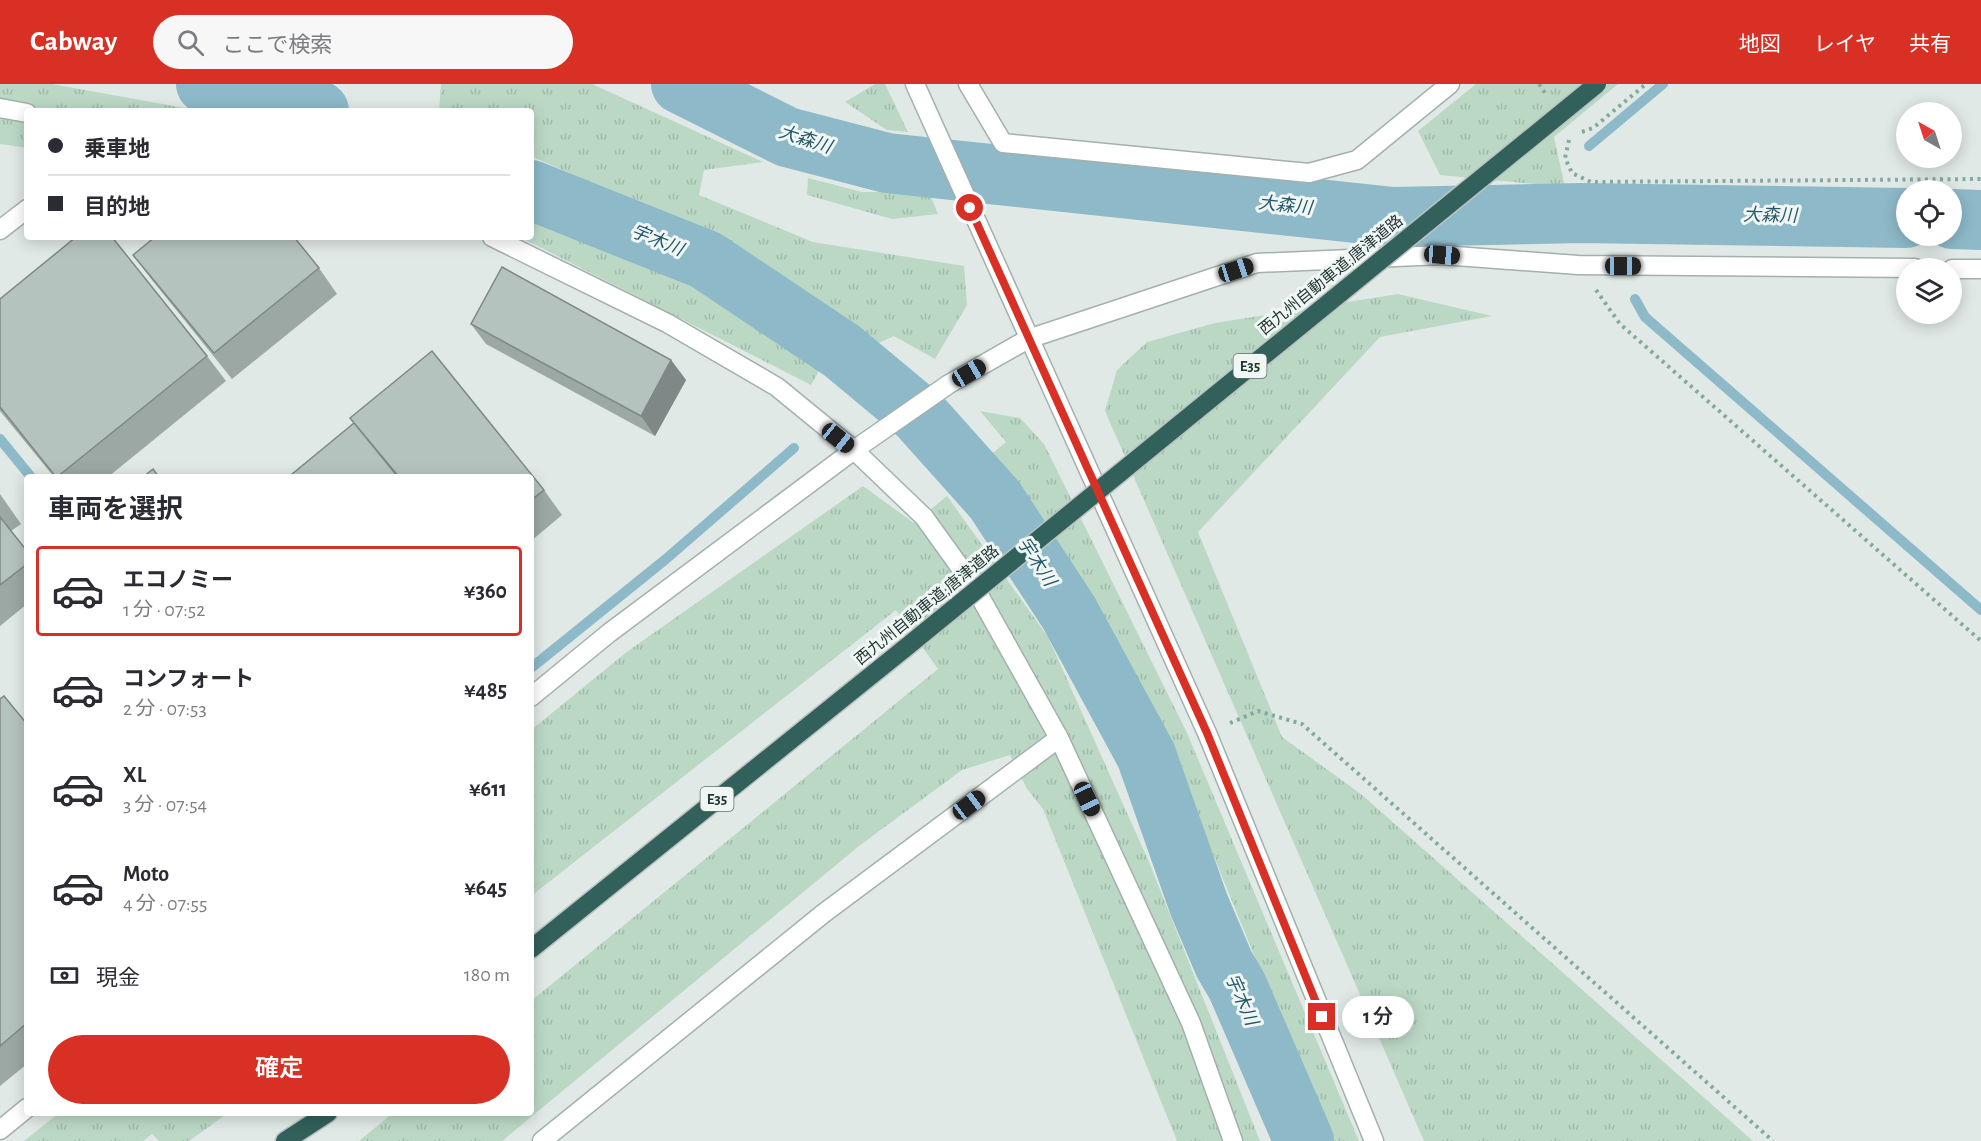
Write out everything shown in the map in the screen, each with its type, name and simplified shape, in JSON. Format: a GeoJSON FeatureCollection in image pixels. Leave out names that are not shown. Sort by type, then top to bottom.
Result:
{"type":"FeatureCollection","features":[{"type":"Feature","properties":{"kind":"highway","name":"西九州自動車道;唐津道路"},"geometry":{"type":"LineString","coordinates":[[534,947],[1597,84]]}},
{"type":"Feature","properties":{"kind":"highway"},"geometry":{"type":"LineString","coordinates":[[285,1141],[323,1116]]}},
{"type":"Feature","properties":{"kind":"highway"},"geometry":{"type":"LineString","coordinates":[[296,1141],[325,1116]]}},
{"type":"Feature","properties":{"kind":"street"},"geometry":{"type":"LineString","coordinates":[[915,84],[1207,733],[1374,1141]]}},
{"type":"Feature","properties":{"kind":"street"},"geometry":{"type":"LineString","coordinates":[[968,84],[1003,143],[1309,173],[1357,160],[1450,84]]}},
{"type":"Feature","properties":{"kind":"street"},"geometry":{"type":"LineString","coordinates":[[0,108],[24,112]]}},
{"type":"Feature","properties":{"kind":"street"},"geometry":{"type":"LineString","coordinates":[[0,230],[24,211]]}},
{"type":"Feature","properties":{"kind":"street"},"geometry":{"type":"LineString","coordinates":[[498,240],[667,323],[777,387],[854,450],[924,517],[975,588],[1059,738],[1191,1023],[1233,1141]]}},
{"type":"Feature","properties":{"kind":"street"},"geometry":{"type":"LineString","coordinates":[[534,695],[609,633],[854,450],[949,384],[1028,339],[1257,263],[1442,255],[1578,265],[1896,268]]}},
{"type":"Feature","properties":{"kind":"street"},"geometry":{"type":"LineString","coordinates":[[1962,269],[1981,269]]}},
{"type":"Feature","properties":{"kind":"street"},"geometry":{"type":"LineString","coordinates":[[543,1141],[824,913],[1059,738]]}},
{"type":"Feature","properties":{"kind":"street"},"geometry":{"type":"LineString","coordinates":[[0,1130],[24,1110]]}},
{"type":"Feature","properties":{"kind":"path"},"geometry":{"type":"LineString","coordinates":[[1570,138],[1565,158],[1572,173],[1591,182],[1981,179]]}},
{"type":"Feature","properties":{"kind":"path"},"geometry":{"type":"LineString","coordinates":[[1578,265],[1620,324],[1981,641]]}},
{"type":"Feature","properties":{"kind":"path"},"geometry":{"type":"LineString","coordinates":[[1207,733],[1258,711],[1302,724],[1773,1141]]}},
{"type":"Feature","properties":{"kind":"green space"},"geometry":{"type":"Polygon","coordinates":[[[0,84],[52,84],[184,108],[24,108],[24,148],[0,144],[0,84]]]}},
{"type":"Feature","properties":{"kind":"green space"},"geometry":{"type":"Polygon","coordinates":[[[441,84],[592,84],[763,162],[704,170],[699,195],[813,242],[964,266],[967,305],[935,359],[894,336],[874,345],[720,242],[534,157],[534,108],[439,108],[441,84]]]}},
{"type":"Feature","properties":{"kind":"green space"},"geometry":{"type":"Polygon","coordinates":[[[875,84],[885,84],[908,132],[887,130],[845,102],[875,84]]]}},
{"type":"Feature","properties":{"kind":"green space"},"geometry":{"type":"Polygon","coordinates":[[[1476,84],[1618,84],[1554,137],[1565,187],[1440,175],[1418,131],[1476,84]]]}},
{"type":"Feature","properties":{"kind":"green space"},"geometry":{"type":"Polygon","coordinates":[[[808,178],[862,192],[929,192],[938,214],[892,219],[807,195],[808,178]]]}},
{"type":"Feature","properties":{"kind":"green space"},"geometry":{"type":"Polygon","coordinates":[[[534,211],[706,293],[820,369],[811,385],[526,240],[534,240],[534,211]]]}},
{"type":"Feature","properties":{"kind":"green space"},"geometry":{"type":"Polygon","coordinates":[[[1398,294],[1492,316],[1380,337],[1198,532],[1282,737],[1361,794],[1753,1141],[1424,1141],[1105,411],[1117,370],[1147,342],[1215,323],[1398,294]]]}},
{"type":"Feature","properties":{"kind":"green space"},"geometry":{"type":"Polygon","coordinates":[[[980,411],[1020,418],[1044,444],[1187,733],[1359,1141],[1330,1141],[1194,808],[1092,596],[988,457],[1006,442],[980,411]]]}},
{"type":"Feature","properties":{"kind":"green space"},"geometry":{"type":"Polygon","coordinates":[[[863,486],[914,523],[947,496],[1048,637],[1149,862],[1260,1141],[1177,1141],[1043,809],[1027,789],[1010,755],[962,770],[859,846],[534,1115],[534,999],[938,669],[896,610],[534,894],[534,728],[628,651],[863,486]]]}},
{"type":"Feature","properties":{"kind":"green space"},"geometry":{"type":"Polygon","coordinates":[[[55,1116],[224,1116],[189,1141],[159,1141],[152,1134],[143,1141],[24,1141],[55,1116]]]}},
{"type":"Feature","properties":{"kind":"green space"},"geometry":{"type":"Polygon","coordinates":[[[389,1116],[532,1116],[502,1141],[359,1141],[389,1116]]]}},
{"type":"Feature","properties":{"kind":"building"},"geometry":{"type":"Polygon","coordinates":[[[72,240],[114,240],[207,356],[61,474],[54,474],[0,407],[0,299],[72,240]]]}},
{"type":"Feature","properties":{"kind":"building"},"geometry":{"type":"Polygon","coordinates":[[[151,240],[296,240],[319,268],[214,353],[133,255],[151,240]]]}},
{"type":"Feature","properties":{"kind":"building"},"geometry":{"type":"Polygon","coordinates":[[[502,267],[671,360],[641,416],[471,324],[502,267]]]}},
{"type":"Feature","properties":{"kind":"building"},"geometry":{"type":"Polygon","coordinates":[[[432,351],[531,474],[397,474],[350,418],[432,351]]]}},
{"type":"Feature","properties":{"kind":"building"},"geometry":{"type":"Polygon","coordinates":[[[354,423],[396,474],[292,474],[354,423]]]}},
{"type":"Feature","properties":{"kind":"building"},"geometry":{"type":"Polygon","coordinates":[[[153,469],[157,474],[147,474],[153,469]]]}},
{"type":"Feature","properties":{"kind":"building"},"geometry":{"type":"Polygon","coordinates":[[[534,478],[544,490],[534,498],[534,478]]]}},
{"type":"Feature","properties":{"kind":"building"},"geometry":{"type":"Polygon","coordinates":[[[0,517],[24,547],[24,566],[0,585],[0,517]]]}},
{"type":"Feature","properties":{"kind":"building"},"geometry":{"type":"Polygon","coordinates":[[[4,696],[24,720],[24,1026],[0,1046],[0,699],[4,696]]]}},
{"type":"Feature","properties":{"kind":"waterway","name":"宇木川"},"geometry":{"type":"LineString","coordinates":[[206,84],[306,108]]}},
{"type":"Feature","properties":{"kind":"waterway","name":"大森川"},"geometry":{"type":"LineString","coordinates":[[681,84],[787,137],[887,163],[1393,217],[1581,213],[1896,218]]}},
{"type":"Feature","properties":{"kind":"waterway"},"geometry":{"type":"LineString","coordinates":[[1589,146],[1663,84]]}},
{"type":"Feature","properties":{"kind":"waterway","name":"宇木川"},"geometry":{"type":"LineString","coordinates":[[534,191],[706,260],[842,351],[919,415],[995,500],[1069,613],[1146,755],[1199,905],[1304,1141]]}},
{"type":"Feature","properties":{"kind":"waterway","name":"大森川"},"geometry":{"type":"LineString","coordinates":[[1962,219],[1981,220]]}},
{"type":"Feature","properties":{"kind":"waterway"},"geometry":{"type":"LineString","coordinates":[[1635,299],[1645,317],[1981,610]]}},
{"type":"Feature","properties":{"kind":"waterway"},"geometry":{"type":"LineString","coordinates":[[0,439],[29,474]]}},
{"type":"Feature","properties":{"kind":"waterway"},"geometry":{"type":"LineString","coordinates":[[534,666],[666,559],[794,448]]}},
{"type":"Feature","properties":{"kind":"route"},"geometry":{"type":"LineString","coordinates":[[970,208],[1207,733],[1322,1017]]}}]}
